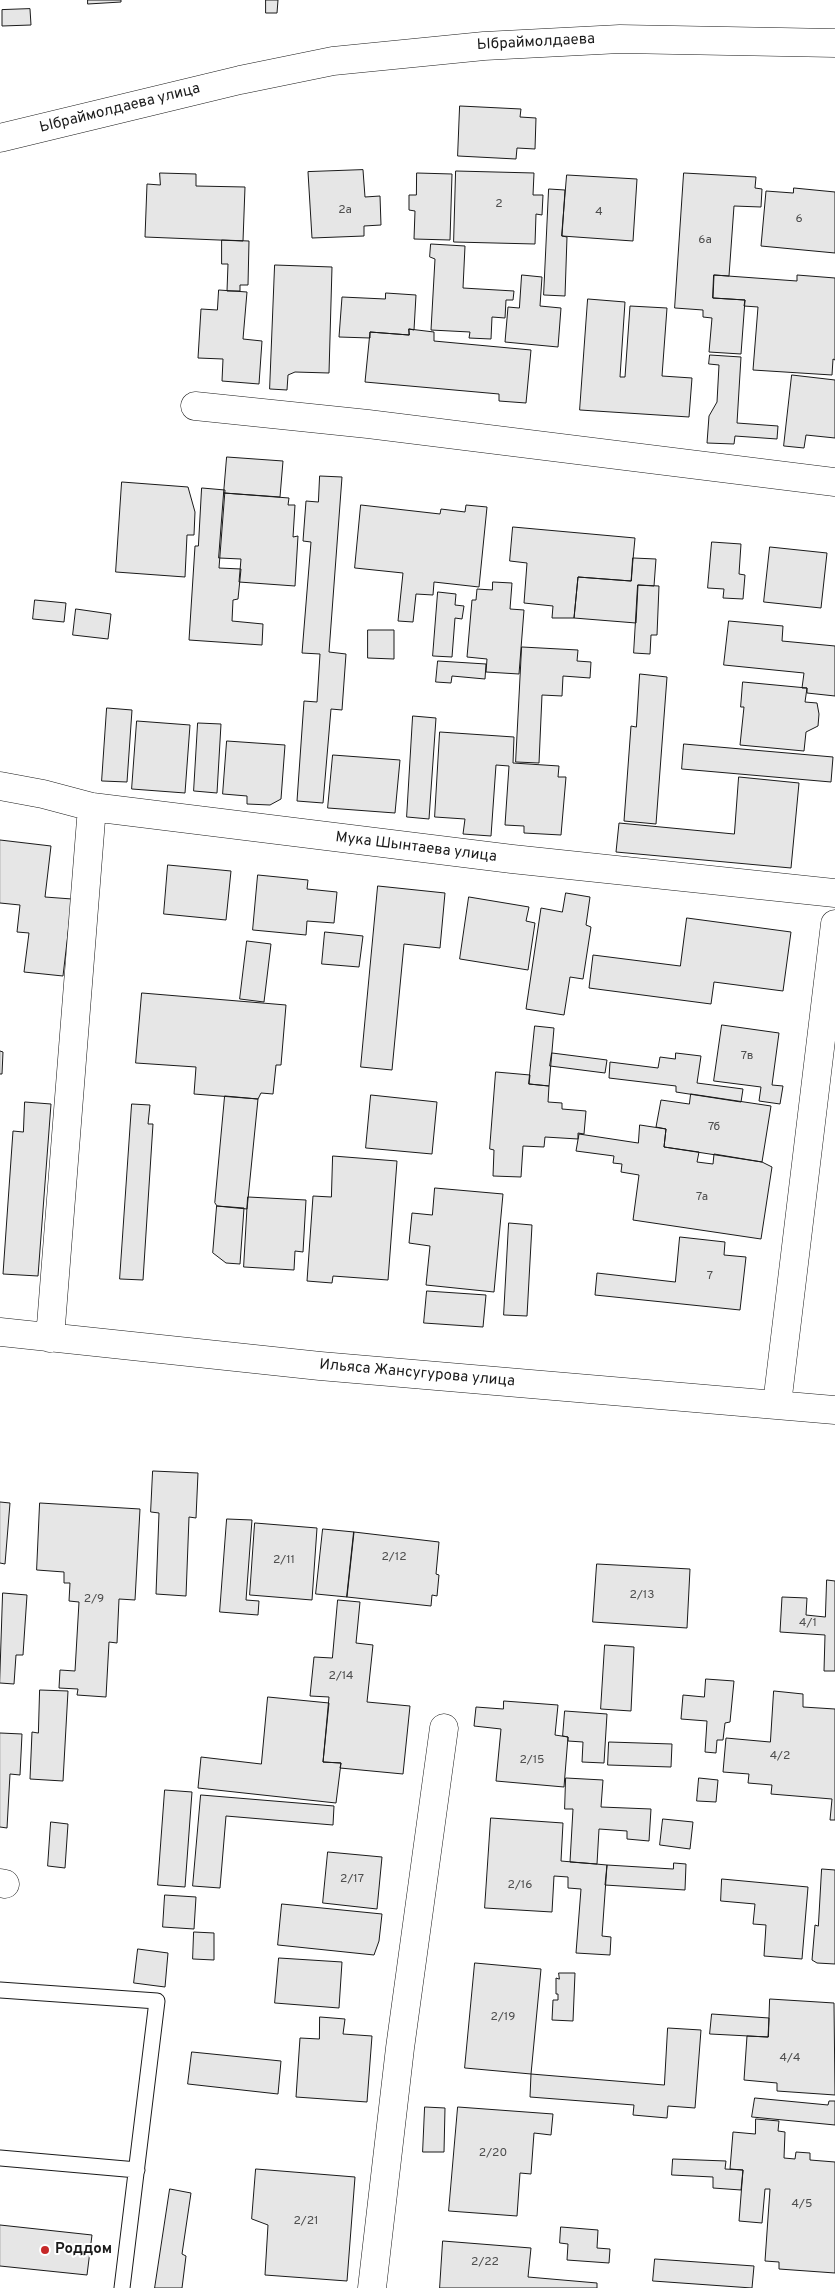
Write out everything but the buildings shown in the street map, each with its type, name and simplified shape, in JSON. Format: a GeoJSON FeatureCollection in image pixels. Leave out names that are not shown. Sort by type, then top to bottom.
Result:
{"type":"FeatureCollection","features":[{"type":"Feature","properties":{"kind":"street","name":"Ыбраймолдаева"},"geometry":{"type":"LineString","coordinates":[[240,80],[332,61],[484,46],[620,39],[835,43]]}},
{"type":"Feature","properties":{"kind":"street","name":"Ыбраймолдаева улица"},"geometry":{"type":"LineString","coordinates":[[0,138],[240,80]]}},
{"type":"Feature","properties":{"kind":"street"},"geometry":{"type":"LineString","coordinates":[[195,406],[368,424],[835,482]]}},
{"type":"Feature","properties":{"kind":"street","name":"Мука Шынтаева улица"},"geometry":{"type":"LineString","coordinates":[[0,786],[43,794],[92,807],[512,860],[835,893]]}},
{"type":"Feature","properties":{"kind":"street"},"geometry":{"type":"LineString","coordinates":[[50,1338],[92,807]]}},
{"type":"Feature","properties":{"kind":"street"},"geometry":{"type":"LineString","coordinates":[[776,1404],[835,924]]}},
{"type":"Feature","properties":{"kind":"street","name":"Ильяса Жансугурова улица"},"geometry":{"type":"LineString","coordinates":[[0,1332],[320,1366],[835,1410]]}},
{"type":"Feature","properties":{"kind":"street"},"geometry":{"type":"LineString","coordinates":[[372,2288],[401,2038],[444,1728]]}},
{"type":"Feature","properties":{"kind":"lane"},"geometry":{"type":"LineString","coordinates":[[0,1990],[157,2001],[122,2288]]}},
{"type":"Feature","properties":{"kind":"lane"},"geometry":{"type":"LineString","coordinates":[[0,2158],[137,2170]]}},
{"type":"Feature","properties":{"kind":"place","name":"Роддом"},"geometry":{"type":"Point","coordinates":[45,2250]}}]}
